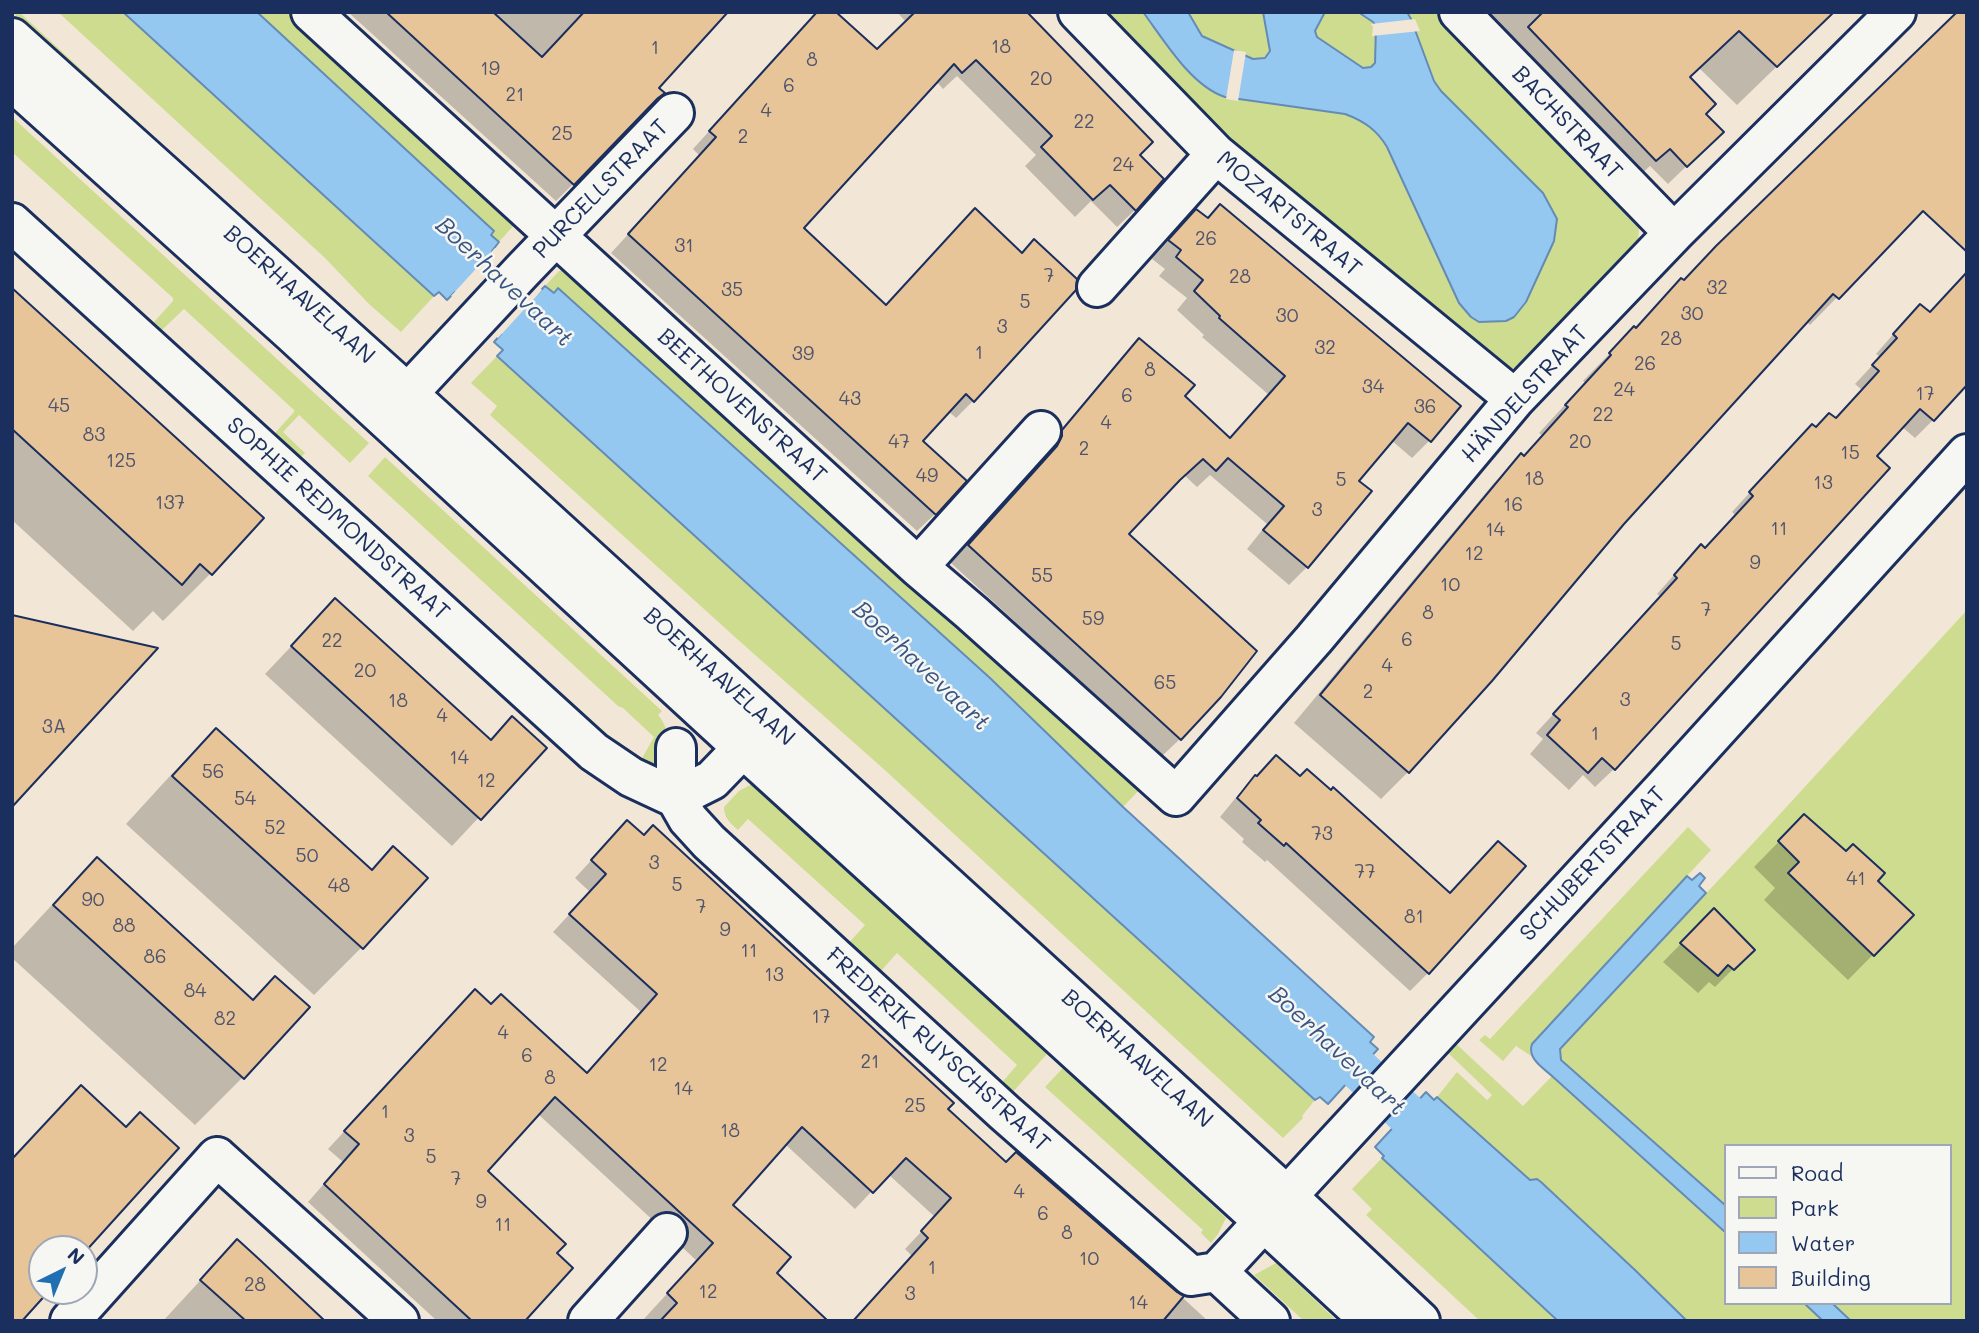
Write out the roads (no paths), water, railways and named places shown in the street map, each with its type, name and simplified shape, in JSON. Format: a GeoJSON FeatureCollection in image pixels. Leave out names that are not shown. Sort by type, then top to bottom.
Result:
{"type":"FeatureCollection","features":[{"type":"Feature","properties":{"kind":"street","name":"BEETHOVENSTRAAT"},"geometry":{"type":"LineString","coordinates":[[311,12],[918,567],[1177,796]]}},
{"type":"Feature","properties":{"kind":"street","name":"MOZARTSTRAAT"},"geometry":{"type":"LineString","coordinates":[[1078,12],[1216,154],[1515,399]]}},
{"type":"Feature","properties":{"kind":"street","name":"BACHSTRAAT"},"geometry":{"type":"LineString","coordinates":[[1459,12],[1674,233]]}},
{"type":"Feature","properties":{"kind":"street","name":"HÄNDELSTRAAT"},"geometry":{"type":"LineString","coordinates":[[1177,796],[1314,639],[1515,399],[1674,233],[1896,12]]}},
{"type":"Feature","properties":{"kind":"street","name":"BOERHAAVELAAN"},"geometry":{"type":"LineString","coordinates":[[12,38],[397,406],[1275,1208],[1420,1321]]}},
{"type":"Feature","properties":{"kind":"street","name":"BOERHAAVELAAN"},"geometry":{"type":"LineString","coordinates":[[12,81],[397,406]]}},
{"type":"Feature","properties":{"kind":"street","name":"PURCELLSTRAAT"},"geometry":{"type":"LineString","coordinates":[[397,406],[674,113]]}},
{"type":"Feature","properties":{"kind":"street"},"geometry":{"type":"LineString","coordinates":[[1097,287],[1216,154]]}},
{"type":"Feature","properties":{"kind":"street","name":"SOPHIE REDMONDSTRAAT"},"geometry":{"type":"LineString","coordinates":[[12,223],[594,752],[631,777],[676,798]]}},
{"type":"Feature","properties":{"kind":"street"},"geometry":{"type":"LineString","coordinates":[[918,567],[1041,432]]}},
{"type":"Feature","properties":{"kind":"street","name":"SCHUBERTSTRAAT"},"geometry":{"type":"LineString","coordinates":[[1217,1272],[1665,787],[1967,454]]}},
{"type":"Feature","properties":{"kind":"street"},"geometry":{"type":"LineString","coordinates":[[676,748],[676,798],[712,780],[756,735]]}},
{"type":"Feature","properties":{"kind":"street","name":"FREDERIK RUYSCHSTRAAT"},"geometry":{"type":"LineString","coordinates":[[676,798],[688,819],[709,842],[1005,1113],[1191,1276],[1217,1272]]}},
{"type":"Feature","properties":{"kind":"street"},"geometry":{"type":"LineString","coordinates":[[70,1321],[217,1157],[399,1321]]}},
{"type":"Feature","properties":{"kind":"street","name":"BOERHAAVELAAN"},"geometry":{"type":"LineString","coordinates":[[1275,1208],[1371,1321]]}},
{"type":"Feature","properties":{"kind":"street"},"geometry":{"type":"LineString","coordinates":[[588,1321],[667,1233]]}},
{"type":"Feature","properties":{"kind":"street"},"geometry":{"type":"LineString","coordinates":[[1217,1272],[1270,1321]]}},
{"type":"Feature","properties":{"kind":"water"},"geometry":{"type":"Polygon","coordinates":[[[123,12],[257,12],[494,231],[491,235],[499,242],[492,251],[537,294],[545,286],[554,293],[558,288],[990,678],[1123,807],[1374,1037],[1370,1042],[1378,1049],[1328,1104],[1320,1097],[1315,1100],[497,356],[503,350],[494,342],[501,334],[455,292],[447,300],[439,292],[434,296],[123,12]]]}},
{"type":"Feature","properties":{"kind":"water"},"geometry":{"type":"Polygon","coordinates":[[[1143,12],[1188,12],[1202,36],[1253,59],[1265,58],[1270,51],[1263,12],[1325,12],[1315,31],[1317,37],[1363,68],[1371,67],[1375,63],[1376,26],[1358,12],[1407,12],[1434,81],[1441,91],[1543,193],[1557,219],[1554,241],[1526,302],[1514,317],[1506,321],[1479,322],[1471,317],[1459,303],[1387,147],[1379,136],[1369,127],[1345,114],[1225,97],[1213,91],[1179,61],[1143,12]]]}},
{"type":"Feature","properties":{"kind":"water"},"geometry":{"type":"Polygon","coordinates":[[[1700,873],[1705,878],[1699,886],[1706,893],[1560,1049],[1561,1060],[1724,1204],[1724,1231],[1540,1066],[1533,1058],[1531,1049],[1532,1044],[1687,876],[1692,880],[1700,873]]]}},
{"type":"Feature","properties":{"kind":"water"},"geometry":{"type":"Polygon","coordinates":[[[1426,1092],[1434,1100],[1437,1097],[1530,1180],[1537,1179],[1541,1182],[1687,1321],[1558,1321],[1382,1158],[1384,1156],[1375,1147],[1426,1092]]]}},
{"type":"Feature","properties":{"kind":"water"},"geometry":{"type":"Polygon","coordinates":[[[1806,1305],[1834,1305],[1851,1321],[1823,1321],[1806,1305]]]}},
{"type":"Feature","properties":{"kind":"waterway","name":"Boerhavevaart"},"geometry":{"type":"LineString","coordinates":[[1319,1032],[1448,1153]]}}]}
